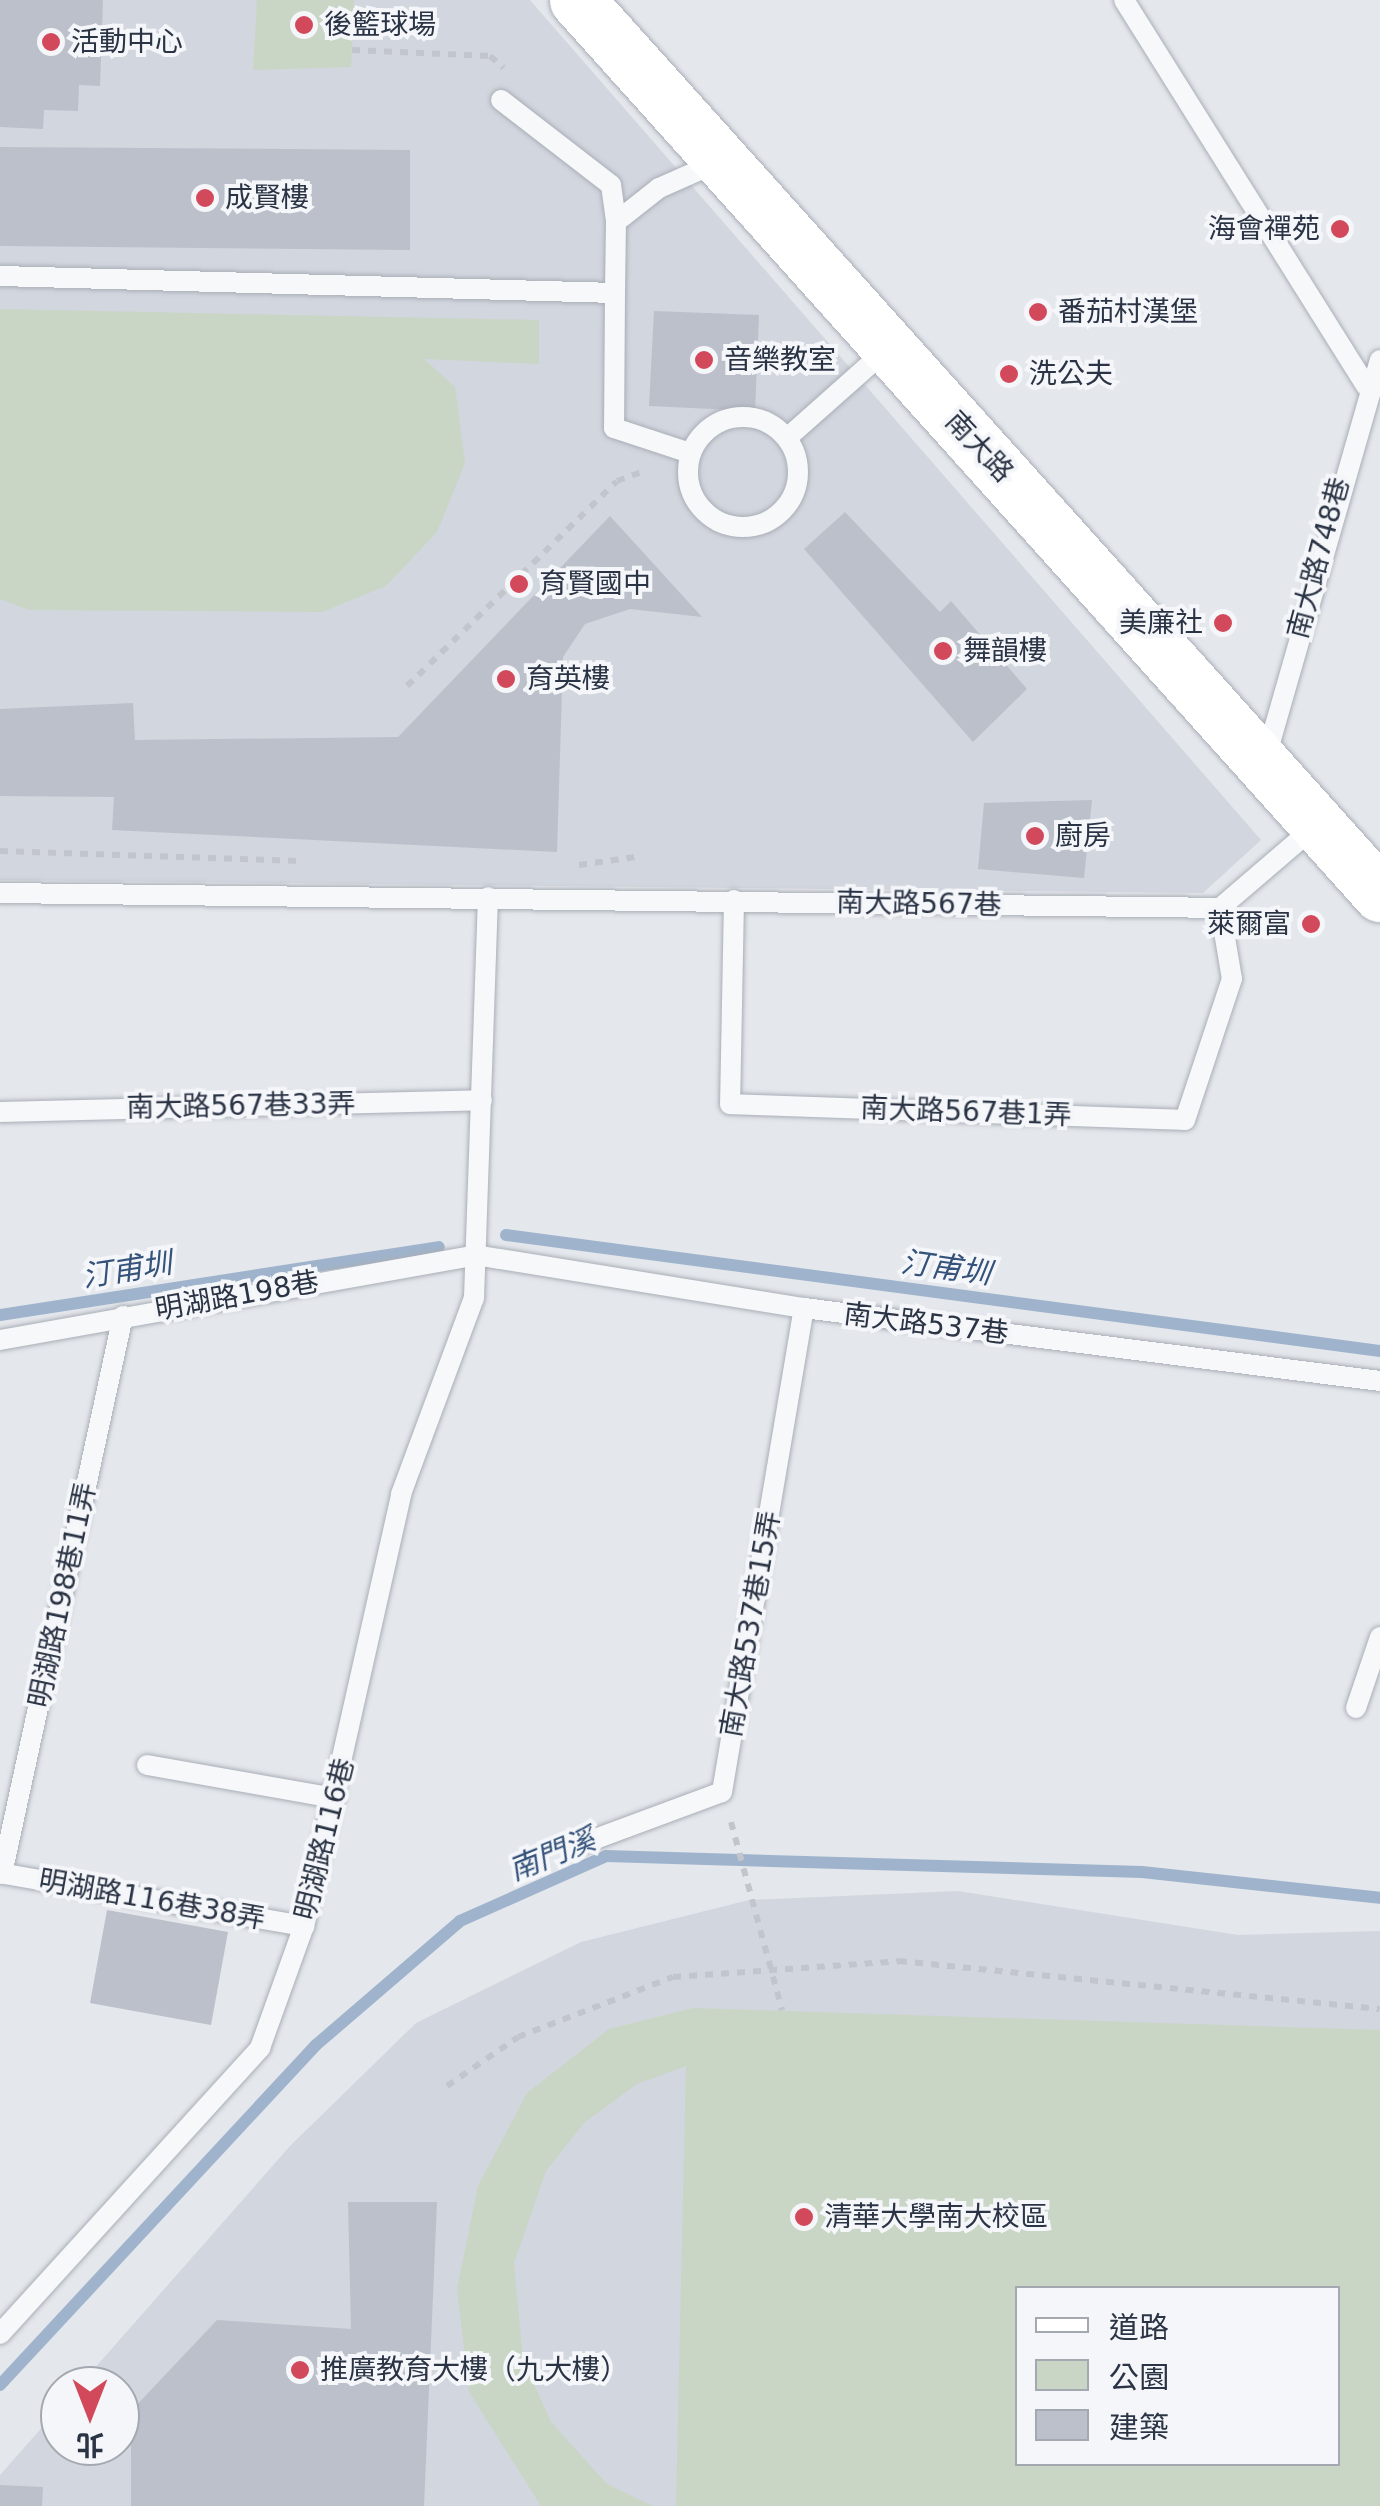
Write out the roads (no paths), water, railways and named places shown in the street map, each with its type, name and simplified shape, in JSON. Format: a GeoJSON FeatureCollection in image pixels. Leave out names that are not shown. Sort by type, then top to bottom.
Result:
{"type":"FeatureCollection","features":[{"type":"Feature","properties":{"kind":"main road","name":"南大路"},"geometry":{"type":"LineString","coordinates":[[577,0],[888,348],[1266,759],[1380,894]]}},
{"type":"Feature","properties":{"kind":"lane"},"geometry":{"type":"LineString","coordinates":[[1124,0],[1366,386]]}},
{"type":"Feature","properties":{"kind":"lane"},"geometry":{"type":"LineString","coordinates":[[501,100],[611,185],[616,222],[614,428],[690,454]]}},
{"type":"Feature","properties":{"kind":"lane"},"geometry":{"type":"LineString","coordinates":[[616,222],[659,188],[720,161]]}},
{"type":"Feature","properties":{"kind":"lane"},"geometry":{"type":"LineString","coordinates":[[0,276],[615,293]]}},
{"type":"Feature","properties":{"kind":"lane"},"geometry":{"type":"LineString","coordinates":[[786,438],[888,348]]}},
{"type":"Feature","properties":{"kind":"lane","name":"南大路748巷"},"geometry":{"type":"LineString","coordinates":[[1266,759],[1366,386],[1380,360]]}},
{"type":"Feature","properties":{"kind":"lane"},"geometry":{"type":"LineString","coordinates":[[742,416],[786,438],[797,486],[779,514],[748,527],[699,506],[690,454],[710,427],[742,416]]}},
{"type":"Feature","properties":{"kind":"lane"},"geometry":{"type":"LineString","coordinates":[[1220,908],[1318,824]]}},
{"type":"Feature","properties":{"kind":"lane","name":"南大路567巷"},"geometry":{"type":"LineString","coordinates":[[0,894],[1220,908]]}},
{"type":"Feature","properties":{"kind":"lane"},"geometry":{"type":"LineString","coordinates":[[474,1254],[488,897]]}},
{"type":"Feature","properties":{"kind":"lane","name":"南大路567巷1弄"},"geometry":{"type":"LineString","coordinates":[[734,900],[730,1104],[1185,1120],[1232,979],[1220,908]]}},
{"type":"Feature","properties":{"kind":"lane","name":"南大路567巷33弄"},"geometry":{"type":"LineString","coordinates":[[0,1112],[482,1100]]}},
{"type":"Feature","properties":{"kind":"lane","name":"南大路537巷"},"geometry":{"type":"LineString","coordinates":[[474,1254],[804,1308],[1380,1381]]}},
{"type":"Feature","properties":{"kind":"lane","name":"明湖路198巷"},"geometry":{"type":"LineString","coordinates":[[0,1340],[474,1254]]}},
{"type":"Feature","properties":{"kind":"lane","name":"明湖路116巷"},"geometry":{"type":"LineString","coordinates":[[0,2334],[260,2048],[304,1926],[336,1798],[401,1494],[474,1298],[474,1254]]}},
{"type":"Feature","properties":{"kind":"lane","name":"南大路537巷15弄"},"geometry":{"type":"LineString","coordinates":[[582,1844],[722,1792],[804,1308]]}},
{"type":"Feature","properties":{"kind":"lane","name":"明湖路198巷11弄"},"geometry":{"type":"LineString","coordinates":[[1,1873],[124,1316]]}},
{"type":"Feature","properties":{"kind":"lane"},"geometry":{"type":"LineString","coordinates":[[1356,1708],[1380,1636]]}},
{"type":"Feature","properties":{"kind":"lane"},"geometry":{"type":"LineString","coordinates":[[146,1765],[336,1798]]}},
{"type":"Feature","properties":{"kind":"lane","name":"明湖路116巷38弄"},"geometry":{"type":"LineString","coordinates":[[1,1873],[304,1926]]}},
{"type":"Feature","properties":{"kind":"waterway","name":"汀甫圳"},"geometry":{"type":"LineString","coordinates":[[506,1235],[1380,1351]]}},
{"type":"Feature","properties":{"kind":"waterway","name":"汀甫圳"},"geometry":{"type":"LineString","coordinates":[[0,1315],[439,1247]]}},
{"type":"Feature","properties":{"kind":"waterway","name":"南門溪"},"geometry":{"type":"LineString","coordinates":[[0,2385],[316,2045],[460,1921],[606,1856],[1142,1872],[1380,1898]]}},
{"type":"Feature","properties":{"kind":"place","name":"後籃球場"},"geometry":{"type":"Point","coordinates":[304,25]}},
{"type":"Feature","properties":{"kind":"place","name":"活動中心"},"geometry":{"type":"Point","coordinates":[51,42]}},
{"type":"Feature","properties":{"kind":"place","name":"成賢樓"},"geometry":{"type":"Point","coordinates":[205,198]}},
{"type":"Feature","properties":{"kind":"place","name":"海會禪苑"},"geometry":{"type":"Point","coordinates":[1340,229]}},
{"type":"Feature","properties":{"kind":"place","name":"番茄村漢堡"},"geometry":{"type":"Point","coordinates":[1038,312]}},
{"type":"Feature","properties":{"kind":"place","name":"音樂教室"},"geometry":{"type":"Point","coordinates":[704,360]}},
{"type":"Feature","properties":{"kind":"place","name":"洗公夫"},"geometry":{"type":"Point","coordinates":[1009,374]}},
{"type":"Feature","properties":{"kind":"place","name":"育賢國中"},"geometry":{"type":"Point","coordinates":[519,584]}},
{"type":"Feature","properties":{"kind":"place","name":"美廉社"},"geometry":{"type":"Point","coordinates":[1223,623]}},
{"type":"Feature","properties":{"kind":"place","name":"舞韻樓"},"geometry":{"type":"Point","coordinates":[943,651]}},
{"type":"Feature","properties":{"kind":"place","name":"育英樓"},"geometry":{"type":"Point","coordinates":[506,679]}},
{"type":"Feature","properties":{"kind":"place","name":"廚房"},"geometry":{"type":"Point","coordinates":[1035,836]}},
{"type":"Feature","properties":{"kind":"place","name":"萊爾富"},"geometry":{"type":"Point","coordinates":[1311,924]}},
{"type":"Feature","properties":{"kind":"place","name":"清華大學南大校區"},"geometry":{"type":"Point","coordinates":[804,2217]}},
{"type":"Feature","properties":{"kind":"place","name":"推廣教育大樓（九大樓）"},"geometry":{"type":"Point","coordinates":[300,2370]}}]}
